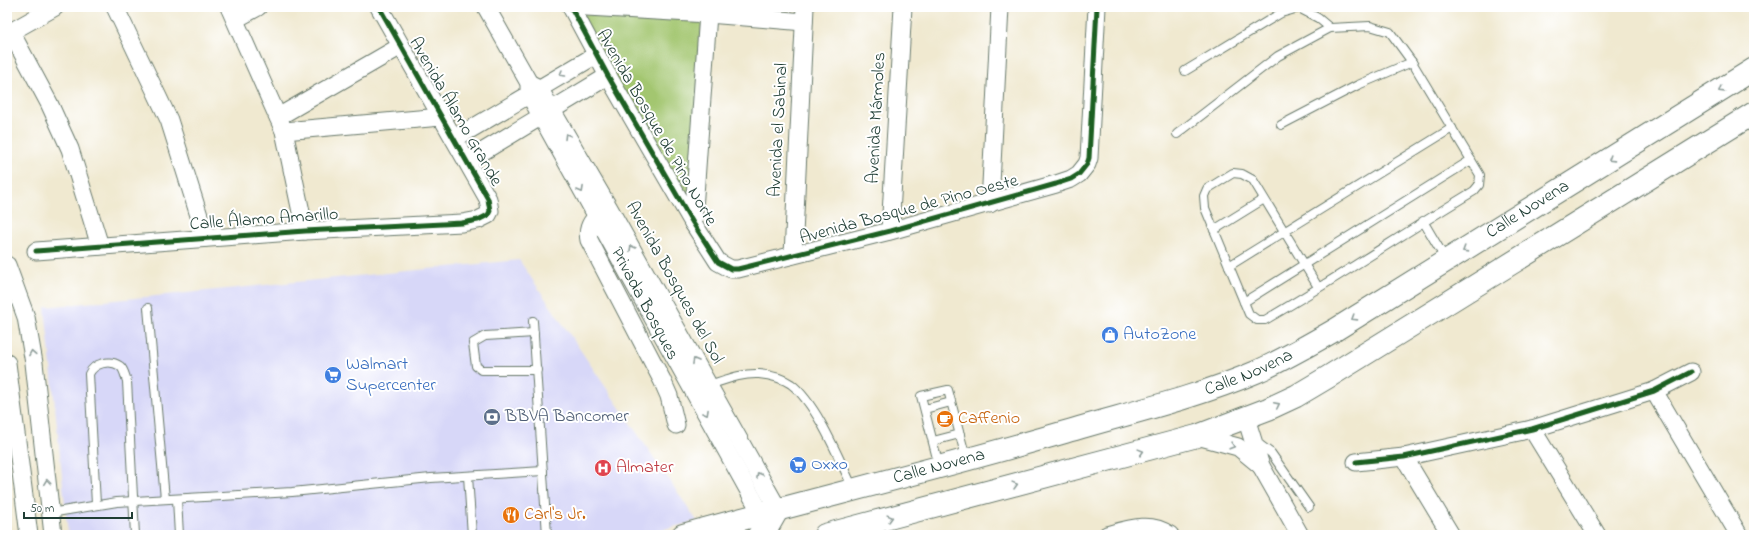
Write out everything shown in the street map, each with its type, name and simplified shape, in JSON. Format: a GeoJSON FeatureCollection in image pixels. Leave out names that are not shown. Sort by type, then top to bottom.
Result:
{"type":"FeatureCollection","features":[{"type":"Feature","properties":{"kind":"main road","name":"Calle Novena"},"geometry":{"type":"LineString","coordinates":[[683,535],[967,459],[1174,401],[1220,386],[1276,363],[1335,330],[1754,70]]}},
{"type":"Feature","properties":{"kind":"main road","name":"Calle Novena"},"geometry":{"type":"LineString","coordinates":[[825,535],[1197,436],[1268,409],[1303,392],[1754,113]]}},
{"type":"Feature","properties":{"kind":"main road"},"geometry":{"type":"LineString","coordinates":[[759,535],[766,530],[770,511]]}},
{"type":"Feature","properties":{"kind":"street"},"geometry":{"type":"LineString","coordinates":[[55,7],[9,33],[43,90],[70,149],[100,246]]}},
{"type":"Feature","properties":{"kind":"street"},"geometry":{"type":"LineString","coordinates":[[115,7],[169,120],[206,238]]}},
{"type":"Feature","properties":{"kind":"street"},"geometry":{"type":"LineString","coordinates":[[258,7],[232,13],[281,124],[305,231]]}},
{"type":"Feature","properties":{"kind":"street","name":"Avenida Álamo Grande"},"geometry":{"type":"LineString","coordinates":[[379,7],[488,199],[490,211]]}},
{"type":"Feature","properties":{"kind":"street","name":"Avenida Bosques del Sol"},"geometry":{"type":"LineString","coordinates":[[486,7],[539,98],[770,511]]}},
{"type":"Feature","properties":{"kind":"street","name":"Avenida Bosque de Pino Norte"},"geometry":{"type":"LineString","coordinates":[[571,7],[602,65],[693,223],[718,262]]}},
{"type":"Feature","properties":{"kind":"street"},"geometry":{"type":"LineString","coordinates":[[587,7],[708,14],[805,14]]}},
{"type":"Feature","properties":{"kind":"street","name":"Avenida Mármoles"},"geometry":{"type":"LineString","coordinates":[[890,231],[903,7]]}},
{"type":"Feature","properties":{"kind":"street"},"geometry":{"type":"LineString","coordinates":[[990,204],[1000,7]]}},
{"type":"Feature","properties":{"kind":"street","name":"Avenida Bosque de Pino Oeste"},"geometry":{"type":"LineString","coordinates":[[718,262],[727,268],[738,269],[990,204],[1071,178],[1079,174],[1087,164],[1090,150],[1098,7]]}},
{"type":"Feature","properties":{"kind":"street"},"geometry":{"type":"LineString","coordinates":[[693,223],[708,14]]}},
{"type":"Feature","properties":{"kind":"street","name":"Avenida el Sabinal"},"geometry":{"type":"LineString","coordinates":[[793,255],[805,14]]}},
{"type":"Feature","properties":{"kind":"street"},"geometry":{"type":"LineString","coordinates":[[281,124],[401,46]]}},
{"type":"Feature","properties":{"kind":"street"},"geometry":{"type":"LineString","coordinates":[[454,139],[539,98],[602,65]]}},
{"type":"Feature","properties":{"kind":"street"},"geometry":{"type":"LineString","coordinates":[[467,161],[539,98],[602,65]]}},
{"type":"Feature","properties":{"kind":"street"},"geometry":{"type":"LineString","coordinates":[[281,124],[442,117]]}},
{"type":"Feature","properties":{"kind":"street","name":"Calle Álamo Amarillo"},"geometry":{"type":"LineString","coordinates":[[36,251],[305,231],[462,223],[478,220],[488,215],[490,211]]}},
{"type":"Feature","properties":{"kind":"street","name":"Avenida Bosques del Sol"},"geometry":{"type":"LineString","coordinates":[[603,212],[709,385],[770,511]]}},
{"type":"Feature","properties":{"kind":"street","name":"Privada Bosques"},"geometry":{"type":"LineString","coordinates":[[603,212],[590,224],[588,234],[592,248],[662,380],[669,396],[676,425]]}},
{"type":"Feature","properties":{"kind":"street"},"geometry":{"type":"LineString","coordinates":[[7,265],[26,317],[34,363],[53,535]]}},
{"type":"Feature","properties":{"kind":"street"},"geometry":{"type":"LineString","coordinates":[[7,363],[13,452],[29,535]]}},
{"type":"Feature","properties":{"kind":"street"},"geometry":{"type":"LineString","coordinates":[[1356,462],[1404,457],[1532,430],[1654,391],[1691,372]]}},
{"type":"Feature","properties":{"kind":"street"},"geometry":{"type":"LineString","coordinates":[[1654,391],[1739,535]]}},
{"type":"Feature","properties":{"kind":"street"},"geometry":{"type":"LineString","coordinates":[[1246,418],[1261,466],[1300,535]]}},
{"type":"Feature","properties":{"kind":"street"},"geometry":{"type":"LineString","coordinates":[[1532,430],[1597,535]]}},
{"type":"Feature","properties":{"kind":"street"},"geometry":{"type":"LineString","coordinates":[[1197,436],[1238,447],[1261,466]]}},
{"type":"Feature","properties":{"kind":"street"},"geometry":{"type":"LineString","coordinates":[[1404,457],[1451,535]]}},
{"type":"Feature","properties":{"kind":"street"},"geometry":{"type":"LineString","coordinates":[[1107,535],[1138,527],[1152,527],[1170,535]]}},
{"type":"Feature","properties":{"kind":"lane"},"geometry":{"type":"LineString","coordinates":[[1185,71],[1281,13],[1299,8],[1318,18],[1330,28]]}},
{"type":"Feature","properties":{"kind":"lane"},"geometry":{"type":"LineString","coordinates":[[1177,134],[1278,56],[1330,28],[1370,26],[1390,32],[1412,62],[1480,174],[1479,185],[1474,191],[1423,221],[1318,287],[1265,320],[1257,320],[1249,314],[1205,208],[1204,196],[1207,189],[1233,173],[1242,174],[1253,180],[1318,287]]}},
{"type":"Feature","properties":{"kind":"lane"},"geometry":{"type":"LineString","coordinates":[[1281,124],[1358,85],[1412,62]]}},
{"type":"Feature","properties":{"kind":"lane"},"geometry":{"type":"LineString","coordinates":[[1229,266],[1452,128]]}},
{"type":"Feature","properties":{"kind":"lane"},"geometry":{"type":"LineString","coordinates":[[1244,302],[1471,160]]}},
{"type":"Feature","properties":{"kind":"lane"},"geometry":{"type":"LineString","coordinates":[[1214,230],[1264,199]]}},
{"type":"Feature","properties":{"kind":"lane"},"geometry":{"type":"LineString","coordinates":[[1423,221],[1447,261]]}},
{"type":"Feature","properties":{"kind":"lane"},"geometry":{"type":"LineString","coordinates":[[148,308],[165,499]]}},
{"type":"Feature","properties":{"kind":"lane"},"geometry":{"type":"LineString","coordinates":[[534,321],[548,535]]}},
{"type":"Feature","properties":{"kind":"lane"},"geometry":{"type":"LineString","coordinates":[[534,333],[485,336],[473,343],[476,366],[481,370],[537,370]]}},
{"type":"Feature","properties":{"kind":"lane"},"geometry":{"type":"LineString","coordinates":[[96,504],[88,380],[91,370],[103,363],[120,366],[127,380],[135,535]]}},
{"type":"Feature","properties":{"kind":"lane"},"geometry":{"type":"LineString","coordinates":[[709,385],[738,376],[758,374],[780,378],[791,384],[813,410],[853,489]]}},
{"type":"Feature","properties":{"kind":"lane"},"geometry":{"type":"LineString","coordinates":[[939,466],[921,396],[948,390],[967,459]]}},
{"type":"Feature","properties":{"kind":"lane"},"geometry":{"type":"LineString","coordinates":[[925,410],[951,402]]}},
{"type":"Feature","properties":{"kind":"lane"},"geometry":{"type":"LineString","coordinates":[[933,441],[960,434]]}},
{"type":"Feature","properties":{"kind":"lane"},"geometry":{"type":"LineString","coordinates":[[1252,439],[1271,454],[1309,507]]}},
{"type":"Feature","properties":{"kind":"lane"},"geometry":{"type":"LineString","coordinates":[[50,513],[96,504],[292,492],[468,476],[543,471]]}},
{"type":"Feature","properties":{"kind":"lane"},"geometry":{"type":"LineString","coordinates":[[468,476],[472,535]]}},
{"type":"Feature","properties":{"kind":"lane"},"geometry":{"type":"LineString","coordinates":[[177,499],[179,535]]}},
{"type":"Feature","properties":{"kind":"shaded area"},"geometry":{"type":"Polygon","coordinates":[[[519,260],[697,521],[640,535],[68,535],[45,307],[519,260]]]}},
{"type":"Feature","properties":{"kind":"green space"},"geometry":{"type":"Polygon","coordinates":[[[574,13],[702,18],[691,212],[574,13]]]}},
{"type":"Feature","properties":{"kind":"cycle path"},"geometry":{"type":"LineString","coordinates":[[36,251],[305,231],[462,223],[478,220],[488,215],[490,211],[488,199],[379,7]]}},
{"type":"Feature","properties":{"kind":"cycle path"},"geometry":{"type":"LineString","coordinates":[[571,7],[608,76],[693,223],[718,262],[731,269],[738,269],[890,231],[1056,184],[1071,179],[1079,174],[1087,164],[1089,158],[1097,7]]}},
{"type":"Feature","properties":{"kind":"cycle path"},"geometry":{"type":"LineString","coordinates":[[1356,462],[1404,457],[1532,429],[1654,391],[1691,372]]}},
{"type":"Feature","properties":{"kind":"place","name":"AutoZone"},"geometry":{"type":"Point","coordinates":[1110,335]}},
{"type":"Feature","properties":{"kind":"place","name":"Walmart Supercenter"},"geometry":{"type":"Point","coordinates":[333,375]}},
{"type":"Feature","properties":{"kind":"place","name":"BBVA Bancomer"},"geometry":{"type":"Point","coordinates":[492,417]}},
{"type":"Feature","properties":{"kind":"place","name":"Caffenio"},"geometry":{"type":"Point","coordinates":[945,419]}},
{"type":"Feature","properties":{"kind":"place","name":"Oxxo"},"geometry":{"type":"Point","coordinates":[798,465]}},
{"type":"Feature","properties":{"kind":"place","name":"Almater"},"geometry":{"type":"Point","coordinates":[603,468]}},
{"type":"Feature","properties":{"kind":"place","name":"Carl's Jr."},"geometry":{"type":"Point","coordinates":[511,515]}}]}
